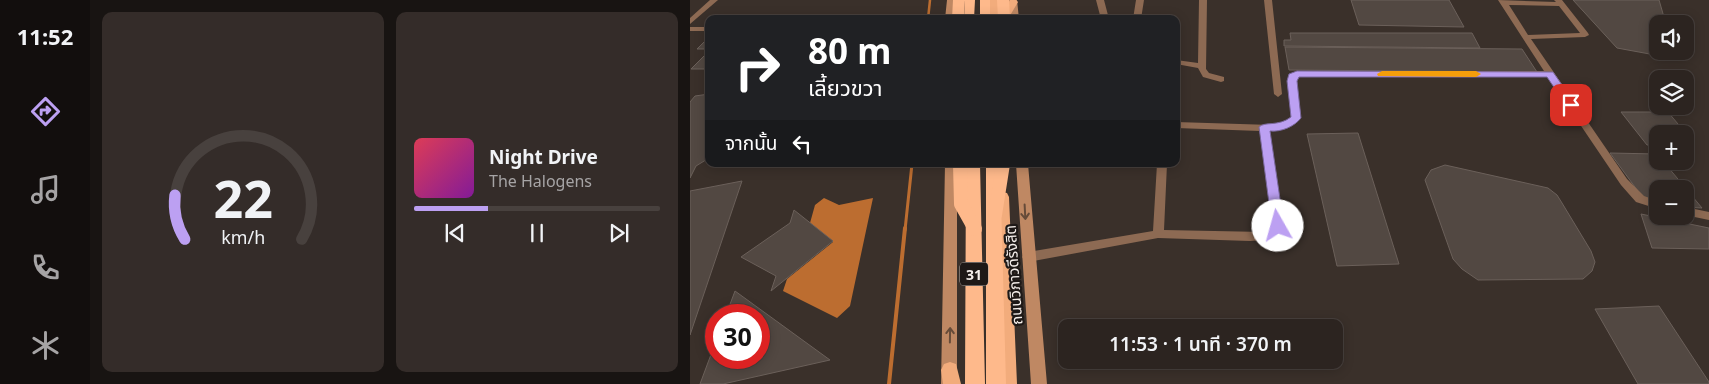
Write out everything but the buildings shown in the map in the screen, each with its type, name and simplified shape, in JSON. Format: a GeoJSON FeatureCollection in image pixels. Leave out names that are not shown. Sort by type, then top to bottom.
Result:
{"type":"FeatureCollection","features":[{"type":"Feature","properties":{"kind":"highway"},"geometry":{"type":"LineString","coordinates":[[958,0],[964,15]]}},
{"type":"Feature","properties":{"kind":"highway"},"geometry":{"type":"LineString","coordinates":[[965,15],[966,0]]}},
{"type":"Feature","properties":{"kind":"highway"},"geometry":{"type":"LineString","coordinates":[[966,15],[970,0]]}},
{"type":"Feature","properties":{"kind":"highway"},"geometry":{"type":"LineString","coordinates":[[985,0],[985,15]]}},
{"type":"Feature","properties":{"kind":"highway"},"geometry":{"type":"LineString","coordinates":[[994,0],[995,15]]}},
{"type":"Feature","properties":{"kind":"highway"},"geometry":{"type":"LineString","coordinates":[[1005,15],[1010,1]]}},
{"type":"Feature","properties":{"kind":"highway"},"geometry":{"type":"LineString","coordinates":[[960,167],[961,204],[975,229]]}},
{"type":"Feature","properties":{"kind":"highway","name":"31"},"geometry":{"type":"LineString","coordinates":[[972,167],[975,229],[975,384]]}},
{"type":"Feature","properties":{"kind":"highway","name":"31"},"geometry":{"type":"LineString","coordinates":[[970,384],[974,258],[972,167]]}},
{"type":"Feature","properties":{"kind":"highway","name":"31"},"geometry":{"type":"LineString","coordinates":[[993,167],[996,384]]}},
{"type":"Feature","properties":{"kind":"highway"},"geometry":{"type":"LineString","coordinates":[[995,215],[1002,167]]}},
{"type":"Feature","properties":{"kind":"highway","name":"ถนนวิภาวดีรังสิต"},"geometry":{"type":"LineString","coordinates":[[1002,167],[1008,384]]}},
{"type":"Feature","properties":{"kind":"main road"},"geometry":{"type":"LineString","coordinates":[[950,15],[951,0]]}},
{"type":"Feature","properties":{"kind":"main road"},"geometry":{"type":"LineString","coordinates":[[1010,1],[1013,15]]}},
{"type":"Feature","properties":{"kind":"main road","name":"31"},"geometry":{"type":"LineString","coordinates":[[950,379],[951,167]]}},
{"type":"Feature","properties":{"kind":"main road","name":"ถนนวิภาวดีรังสิต"},"geometry":{"type":"LineString","coordinates":[[1022,167],[1034,256],[1039,384]]}},
{"type":"Feature","properties":{"kind":"street"},"geometry":{"type":"LineString","coordinates":[[690,22],[714,0]]}},
{"type":"Feature","properties":{"kind":"street"},"geometry":{"type":"LineString","coordinates":[[1100,0],[1104,15]]}},
{"type":"Feature","properties":{"kind":"street"},"geometry":{"type":"LineString","coordinates":[[1138,15],[1140,0]]}},
{"type":"Feature","properties":{"kind":"street"},"geometry":{"type":"LineString","coordinates":[[1203,0],[1202,66],[1206,75],[1221,79]]}},
{"type":"Feature","properties":{"kind":"street"},"geometry":{"type":"LineString","coordinates":[[1268,0],[1278,94]]}},
{"type":"Feature","properties":{"kind":"street"},"geometry":{"type":"LineString","coordinates":[[1504,2],[1560,2],[1585,36],[1525,36]]}},
{"type":"Feature","properties":{"kind":"street"},"geometry":{"type":"LineString","coordinates":[[1504,2],[1550,74],[1624,182],[1640,198],[1649,202]]}},
{"type":"Feature","properties":{"kind":"street"},"geometry":{"type":"LineString","coordinates":[[690,29],[705,29]]}},
{"type":"Feature","properties":{"kind":"street"},"geometry":{"type":"LineString","coordinates":[[1180,63],[1202,66]]}},
{"type":"Feature","properties":{"kind":"street"},"geometry":{"type":"LineString","coordinates":[[1180,125],[1275,128],[1289,124],[1296,118],[1292,76],[1297,74],[1550,74]]}},
{"type":"Feature","properties":{"kind":"street"},"geometry":{"type":"LineString","coordinates":[[1034,256],[1158,234],[1250,238],[1266,236],[1278,226],[1264,127]]}},
{"type":"Feature","properties":{"kind":"street"},"geometry":{"type":"LineString","coordinates":[[1158,234],[1162,167]]}},
{"type":"Feature","properties":{"kind":"street"},"geometry":{"type":"LineString","coordinates":[[1694,213],[1709,216]]}},
{"type":"Feature","properties":{"kind":"shaded area"},"geometry":{"type":"Polygon","coordinates":[[[824,198],[839,205],[873,198],[850,306],[837,318],[783,291],[787,279],[833,242],[810,223],[815,205],[824,198]]]}},
{"type":"Feature","properties":{"kind":"waterway"},"geometry":{"type":"LineString","coordinates":[[928,15],[930,0]]}},
{"type":"Feature","properties":{"kind":"waterway"},"geometry":{"type":"LineString","coordinates":[[905,230],[912,167]]}},
{"type":"Feature","properties":{"kind":"waterway"},"geometry":{"type":"LineString","coordinates":[[889,384],[905,228]]}},
{"type":"Feature","properties":{"kind":"slow traffic"},"geometry":{"type":"LineString","coordinates":[[1382,74],[1476,74]]}},
{"type":"Feature","properties":{"kind":"route"},"geometry":{"type":"LineString","coordinates":[[1278,226],[1264,127],[1275,128],[1289,124],[1296,118],[1292,76],[1297,74],[1550,74],[1571,105]]}}]}
